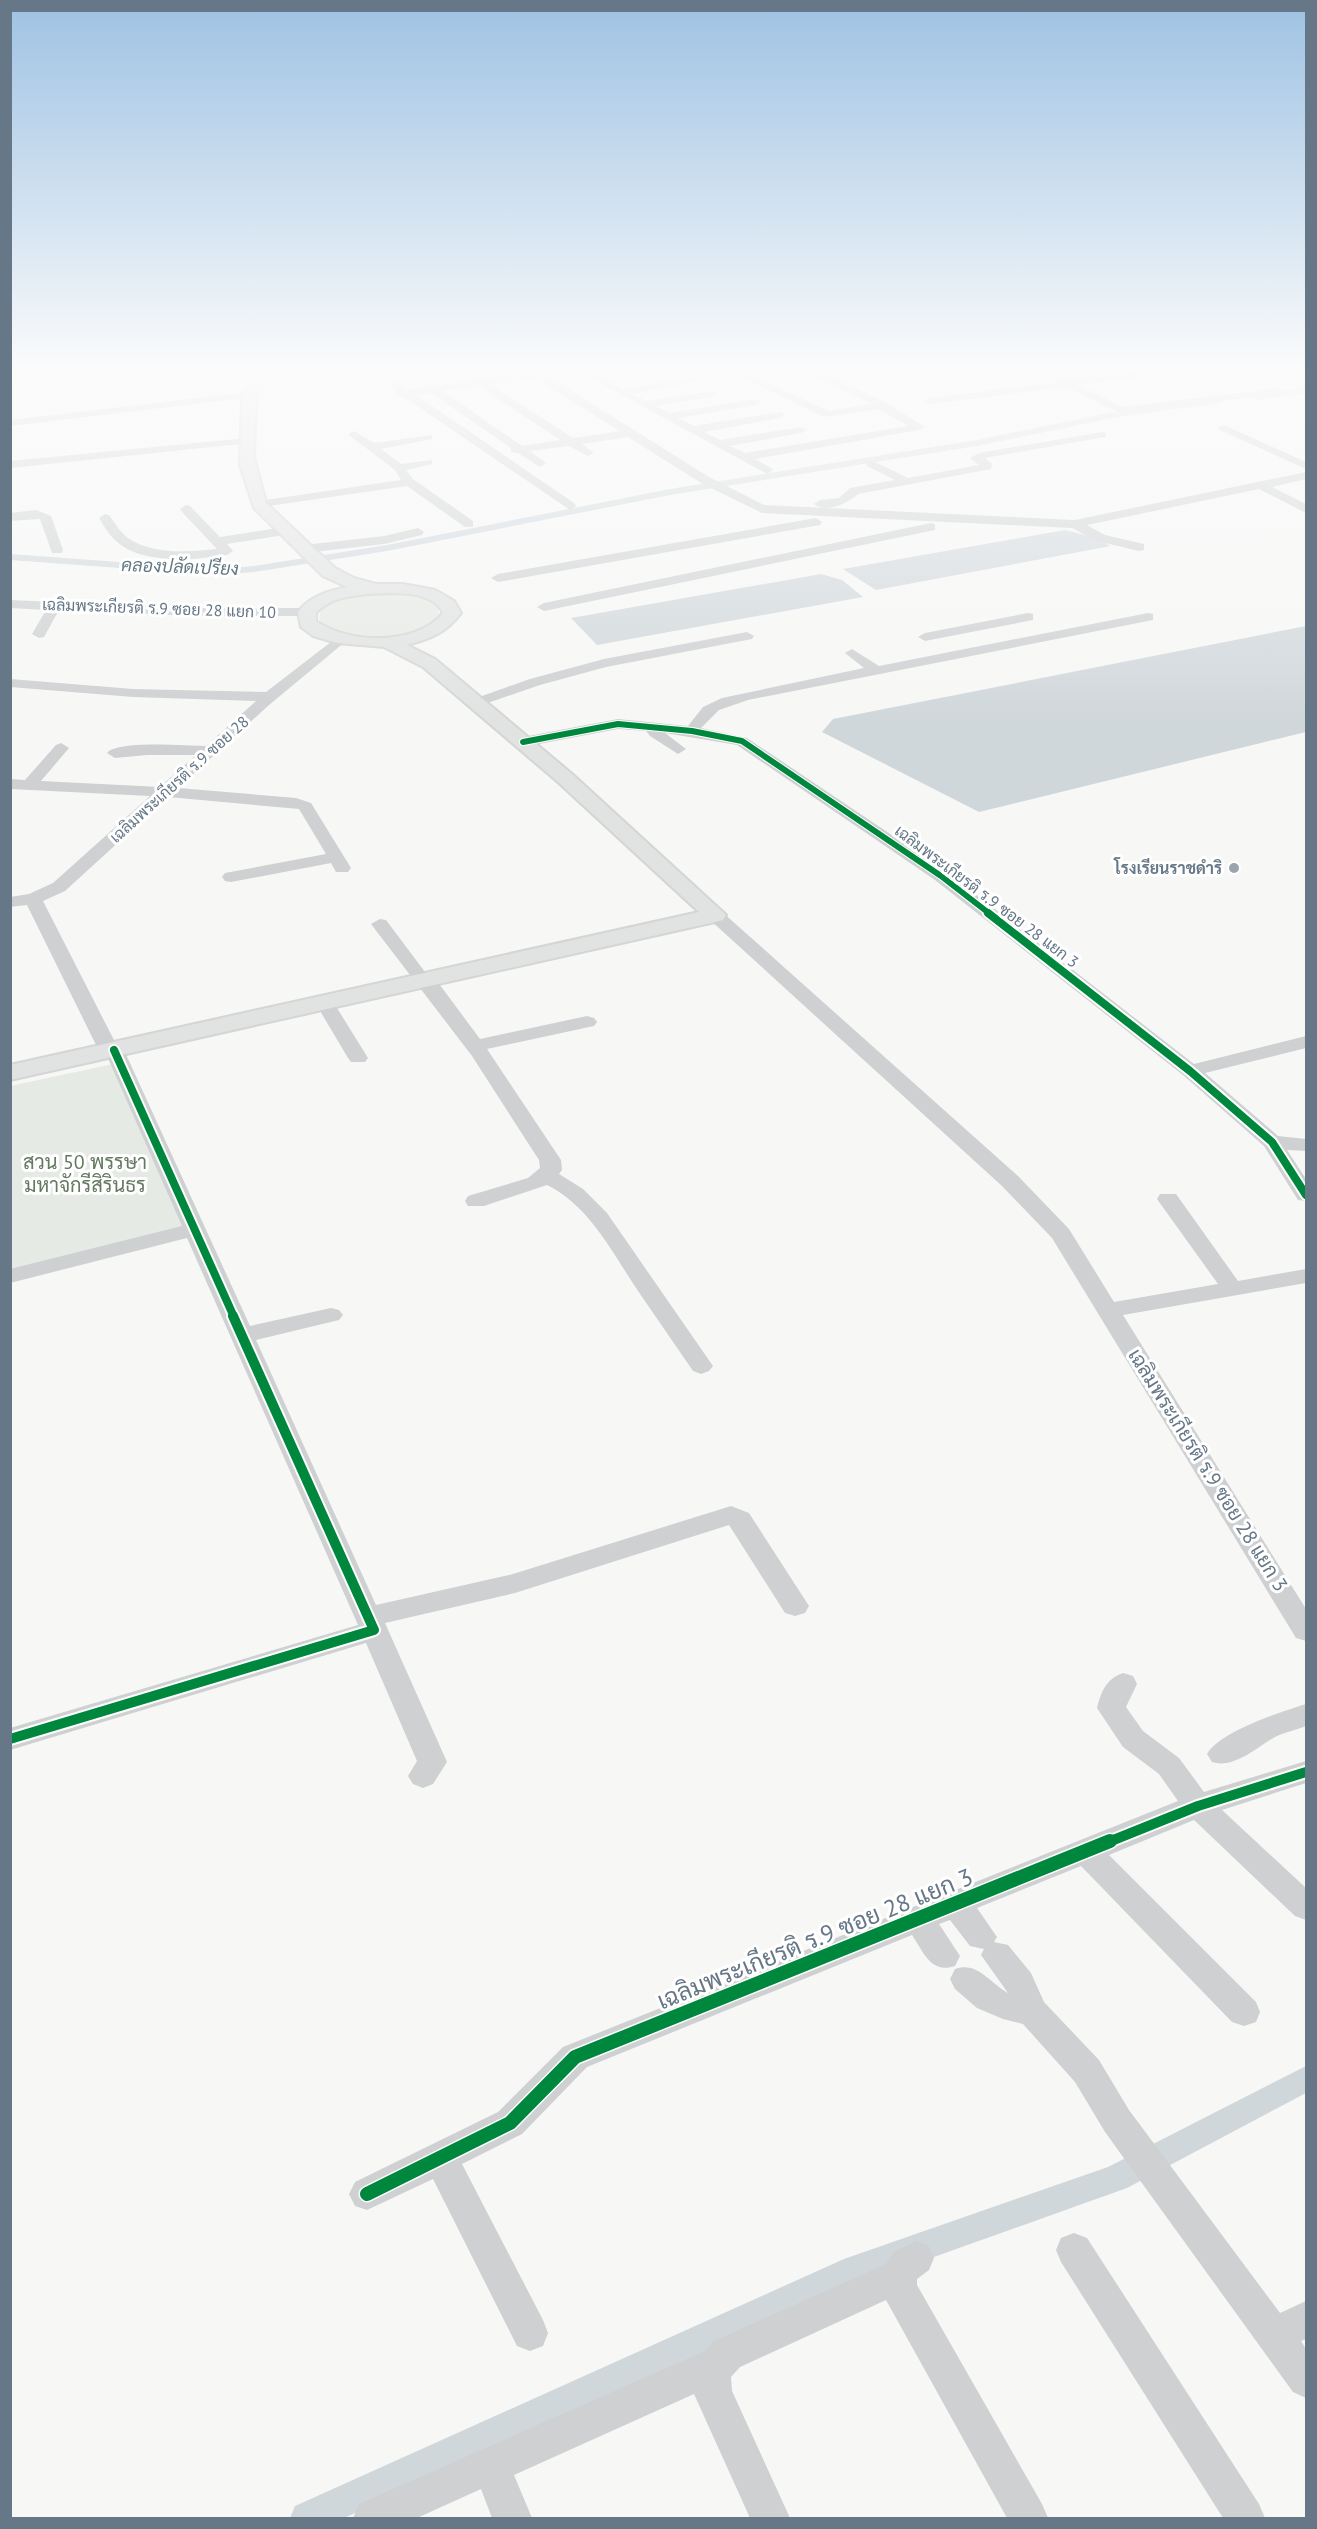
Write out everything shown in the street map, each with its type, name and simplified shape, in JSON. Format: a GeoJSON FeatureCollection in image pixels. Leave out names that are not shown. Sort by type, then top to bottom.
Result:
{"type":"FeatureCollection","features":[{"type":"Feature","properties":{"kind":"main road"},"geometry":{"type":"LineString","coordinates":[[252,487],[259,505],[329,572],[348,582],[375,588],[421,592],[448,603],[452,613],[450,619],[428,633],[385,641],[340,639],[311,628],[306,618],[307,612],[335,587],[329,572]]}},
{"type":"Feature","properties":{"kind":"main road"},"geometry":{"type":"LineString","coordinates":[[324,599],[344,592],[375,588]]}},
{"type":"Feature","properties":{"kind":"main road"},"geometry":{"type":"LineString","coordinates":[[428,633],[420,647],[429,663]]}},
{"type":"Feature","properties":{"kind":"main road","name":"เฉลิมพระเกียรติ ร.9 ซอย 28 แยก 3"},"geometry":{"type":"LineString","coordinates":[[385,641],[429,663],[473,704],[523,742],[715,915]]}},
{"type":"Feature","properties":{"kind":"main road"},"geometry":{"type":"LineString","coordinates":[[10,1073],[425,982],[715,915]]}},
{"type":"Feature","properties":{"kind":"street"},"geometry":{"type":"LineString","coordinates":[[259,505],[376,487]]}},
{"type":"Feature","properties":{"kind":"street"},"geometry":{"type":"LineString","coordinates":[[416,487],[469,524]]}},
{"type":"Feature","properties":{"kind":"street"},"geometry":{"type":"LineString","coordinates":[[542,487],[570,506]]}},
{"type":"Feature","properties":{"kind":"street"},"geometry":{"type":"LineString","coordinates":[[717,487],[762,509],[1075,524],[1250,487]]}},
{"type":"Feature","properties":{"kind":"street"},"geometry":{"type":"LineString","coordinates":[[862,487],[867,490]]}},
{"type":"Feature","properties":{"kind":"street"},"geometry":{"type":"LineString","coordinates":[[802,512],[809,506],[843,501],[852,492],[882,487]]}},
{"type":"Feature","properties":{"kind":"street"},"geometry":{"type":"LineString","coordinates":[[1264,487],[1306,508]]}},
{"type":"Feature","properties":{"kind":"street"},"geometry":{"type":"LineString","coordinates":[[186,509],[225,547]]}},
{"type":"Feature","properties":{"kind":"street"},"geometry":{"type":"LineString","coordinates":[[16,513],[45,516],[57,550]]}},
{"type":"Feature","properties":{"kind":"street"},"geometry":{"type":"LineString","coordinates":[[498,578],[856,515]]}},
{"type":"Feature","properties":{"kind":"street"},"geometry":{"type":"LineString","coordinates":[[105,518],[122,540],[148,551],[204,554],[282,529]]}},
{"type":"Feature","properties":{"kind":"street"},"geometry":{"type":"LineString","coordinates":[[544,607],[962,520]]}},
{"type":"Feature","properties":{"kind":"street"},"geometry":{"type":"LineString","coordinates":[[1075,524],[1111,542],[1139,547]]}},
{"type":"Feature","properties":{"kind":"street"},"geometry":{"type":"LineString","coordinates":[[306,552],[384,540],[418,532]]}},
{"type":"Feature","properties":{"kind":"street","name":"เฉลิมพระเกียรติ ร.9 ซอย 28 แยก 10"},"geometry":{"type":"LineString","coordinates":[[10,604],[193,612],[307,612]]}},
{"type":"Feature","properties":{"kind":"street"},"geometry":{"type":"LineString","coordinates":[[39,634],[55,606]]}},
{"type":"Feature","properties":{"kind":"street"},"geometry":{"type":"LineString","coordinates":[[925,637],[1028,617]]}},
{"type":"Feature","properties":{"kind":"street"},"geometry":{"type":"LineString","coordinates":[[693,732],[702,714],[726,701],[1148,617]]}},
{"type":"Feature","properties":{"kind":"street"},"geometry":{"type":"LineString","coordinates":[[1002,622],[1038,639]]}},
{"type":"Feature","properties":{"kind":"street"},"geometry":{"type":"LineString","coordinates":[[473,704],[535,682],[604,663],[747,636]]}},
{"type":"Feature","properties":{"kind":"street","name":"เฉลิมพระเกียรติ ร.9 ซอย 28"},"geometry":{"type":"LineString","coordinates":[[10,902],[33,899],[59,887],[270,697],[340,639]]}},
{"type":"Feature","properties":{"kind":"street"},"geometry":{"type":"LineString","coordinates":[[852,653],[877,671]]}},
{"type":"Feature","properties":{"kind":"street"},"geometry":{"type":"LineString","coordinates":[[10,683],[133,693],[270,697]]}},
{"type":"Feature","properties":{"kind":"street","name":"เฉลิมพระเกียรติ ร.9 ซอย 28 แยก 3"},"geometry":{"type":"LineString","coordinates":[[523,742],[618,724],[693,732],[742,741],[941,876],[1190,1071],[1272,1143],[1306,1195]]}},
{"type":"Feature","properties":{"kind":"street"},"geometry":{"type":"LineString","coordinates":[[651,727],[655,734],[678,749]]}},
{"type":"Feature","properties":{"kind":"street"},"geometry":{"type":"LineString","coordinates":[[33,780],[61,748]]}},
{"type":"Feature","properties":{"kind":"street"},"geometry":{"type":"LineString","coordinates":[[115,753],[147,750],[209,751]]}},
{"type":"Feature","properties":{"kind":"street"},"geometry":{"type":"LineString","coordinates":[[33,780],[296,803],[311,813],[339,863],[231,877]]}},
{"type":"Feature","properties":{"kind":"street"},"geometry":{"type":"LineString","coordinates":[[10,784],[33,780],[106,780]]}},
{"type":"Feature","properties":{"kind":"street"},"geometry":{"type":"LineString","coordinates":[[33,899],[111,1050],[244,1335],[432,1762],[423,1776]]}},
{"type":"Feature","properties":{"kind":"street","name":"เฉลิมพระเกียรติ ร.9 ซอย 28 แยก 3"},"geometry":{"type":"LineString","coordinates":[[715,915],[1010,1181],[1061,1234],[1306,1630]]}},
{"type":"Feature","properties":{"kind":"street"},"geometry":{"type":"LineString","coordinates":[[380,924],[475,1046],[543,1145],[550,1160],[551,1170],[546,1176],[524,1188],[476,1201]]}},
{"type":"Feature","properties":{"kind":"street"},"geometry":{"type":"LineString","coordinates":[[325,1004],[358,1058]]}},
{"type":"Feature","properties":{"kind":"street"},"geometry":{"type":"LineString","coordinates":[[475,1046],[587,1022]]}},
{"type":"Feature","properties":{"kind":"street"},"geometry":{"type":"LineString","coordinates":[[1190,1071],[1306,1042]]}},
{"type":"Feature","properties":{"kind":"street"},"geometry":{"type":"LineString","coordinates":[[1272,1143],[1306,1145]]}},
{"type":"Feature","properties":{"kind":"street"},"geometry":{"type":"LineString","coordinates":[[546,1176],[564,1184],[582,1198],[624,1249],[701,1366]]}},
{"type":"Feature","properties":{"kind":"street"},"geometry":{"type":"LineString","coordinates":[[1168,1198],[1232,1288]]}},
{"type":"Feature","properties":{"kind":"street"},"geometry":{"type":"LineString","coordinates":[[10,1276],[195,1229]]}},
{"type":"Feature","properties":{"kind":"street"},"geometry":{"type":"LineString","coordinates":[[1108,1310],[1306,1276]]}},
{"type":"Feature","properties":{"kind":"street"},"geometry":{"type":"LineString","coordinates":[[244,1335],[331,1315]]}},
{"type":"Feature","properties":{"kind":"street"},"geometry":{"type":"LineString","coordinates":[[10,1739],[372,1623],[515,1583],[731,1515],[740,1519],[746,1527],[795,1606]]}},
{"type":"Feature","properties":{"kind":"street"},"geometry":{"type":"LineString","coordinates":[[1123,1684],[1114,1695],[1111,1708],[1133,1739],[1169,1766],[1198,1806],[1306,1907]]}},
{"type":"Feature","properties":{"kind":"street"},"geometry":{"type":"LineString","coordinates":[[1222,1754],[1268,1728],[1306,1715]]}},
{"type":"Feature","properties":{"kind":"street","name":"เฉลิมพระเกียรติ ร.9 ซอย 28 แยก 3"},"geometry":{"type":"LineString","coordinates":[[367,2194],[510,2123],[575,2057],[1198,1806],[1306,1772]]}},
{"type":"Feature","properties":{"kind":"street"},"geometry":{"type":"LineString","coordinates":[[1084,1851],[1244,2012]]}},
{"type":"Feature","properties":{"kind":"street"},"geometry":{"type":"LineString","coordinates":[[956,1904],[1020,1983],[1032,2011],[1087,2071],[1117,2121],[1159,2175],[1291,2327],[1306,2379]]}},
{"type":"Feature","properties":{"kind":"street"},"geometry":{"type":"LineString","coordinates":[[918,1919],[944,1956]]}},
{"type":"Feature","properties":{"kind":"street"},"geometry":{"type":"LineString","coordinates":[[966,1979],[991,2002],[1007,2008],[1032,2011]]}},
{"type":"Feature","properties":{"kind":"street"},"geometry":{"type":"LineString","coordinates":[[441,2157],[530,2333]]}},
{"type":"Feature","properties":{"kind":"street"},"geometry":{"type":"LineString","coordinates":[[1074,2250],[1245,2518]]}},
{"type":"Feature","properties":{"kind":"street"},"geometry":{"type":"LineString","coordinates":[[373,2518],[716,2365],[728,2354],[906,2267],[899,2289],[1028,2518]]}},
{"type":"Feature","properties":{"kind":"street"},"geometry":{"type":"LineString","coordinates":[[716,2365],[711,2378],[713,2393],[770,2518]]}},
{"type":"Feature","properties":{"kind":"green space"},"geometry":{"type":"Polygon","coordinates":[[[379,593],[411,594],[426,598],[438,607],[439,616],[415,631],[380,637],[344,634],[329,628],[319,620],[320,612],[340,599],[379,593]]]}},
{"type":"Feature","properties":{"kind":"green space","name":"สวน 50 พรรษา มหาจักรีสิรินธร"},"geometry":{"type":"Polygon","coordinates":[[[118,1063],[191,1226],[11,1270],[10,1086],[118,1063]]]}},
{"type":"Feature","properties":{"kind":"shaded area"},"geometry":{"type":"Polygon","coordinates":[[[1065,530],[1094,537],[1111,546],[876,590],[843,569],[1065,530]]]}},
{"type":"Feature","properties":{"kind":"shaded area"},"geometry":{"type":"Polygon","coordinates":[[[821,574],[842,580],[863,597],[597,645],[571,618],[821,574]]]}},
{"type":"Feature","properties":{"kind":"shaded area"},"geometry":{"type":"Polygon","coordinates":[[[1306,626],[1306,732],[979,812],[822,732],[833,719],[1306,626]]]}},
{"type":"Feature","properties":{"kind":"waterway","name":"คลองปลัดเปรียง"},"geometry":{"type":"LineString","coordinates":[[10,557],[216,572],[254,569],[387,548],[701,487]]}},
{"type":"Feature","properties":{"kind":"waterway"},"geometry":{"type":"LineString","coordinates":[[307,2518],[855,2270],[1116,2178],[1306,2079]]}},
{"type":"Feature","properties":{"kind":"cycle path"},"geometry":{"type":"LineString","coordinates":[[523,742],[618,724],[692,731],[742,741],[941,876],[1190,1071],[1272,1142],[1306,1195]]}},
{"type":"Feature","properties":{"kind":"cycle path"},"geometry":{"type":"LineString","coordinates":[[10,1739],[374,1630],[114,1050]]}},
{"type":"Feature","properties":{"kind":"cycle path"},"geometry":{"type":"LineString","coordinates":[[367,2194],[510,2123],[575,2057],[1198,1806],[1306,1772]]}},
{"type":"Feature","properties":{"kind":"place","name":"โรงเรียนราชดำริ"},"geometry":{"type":"Point","coordinates":[1234,868]}}]}
